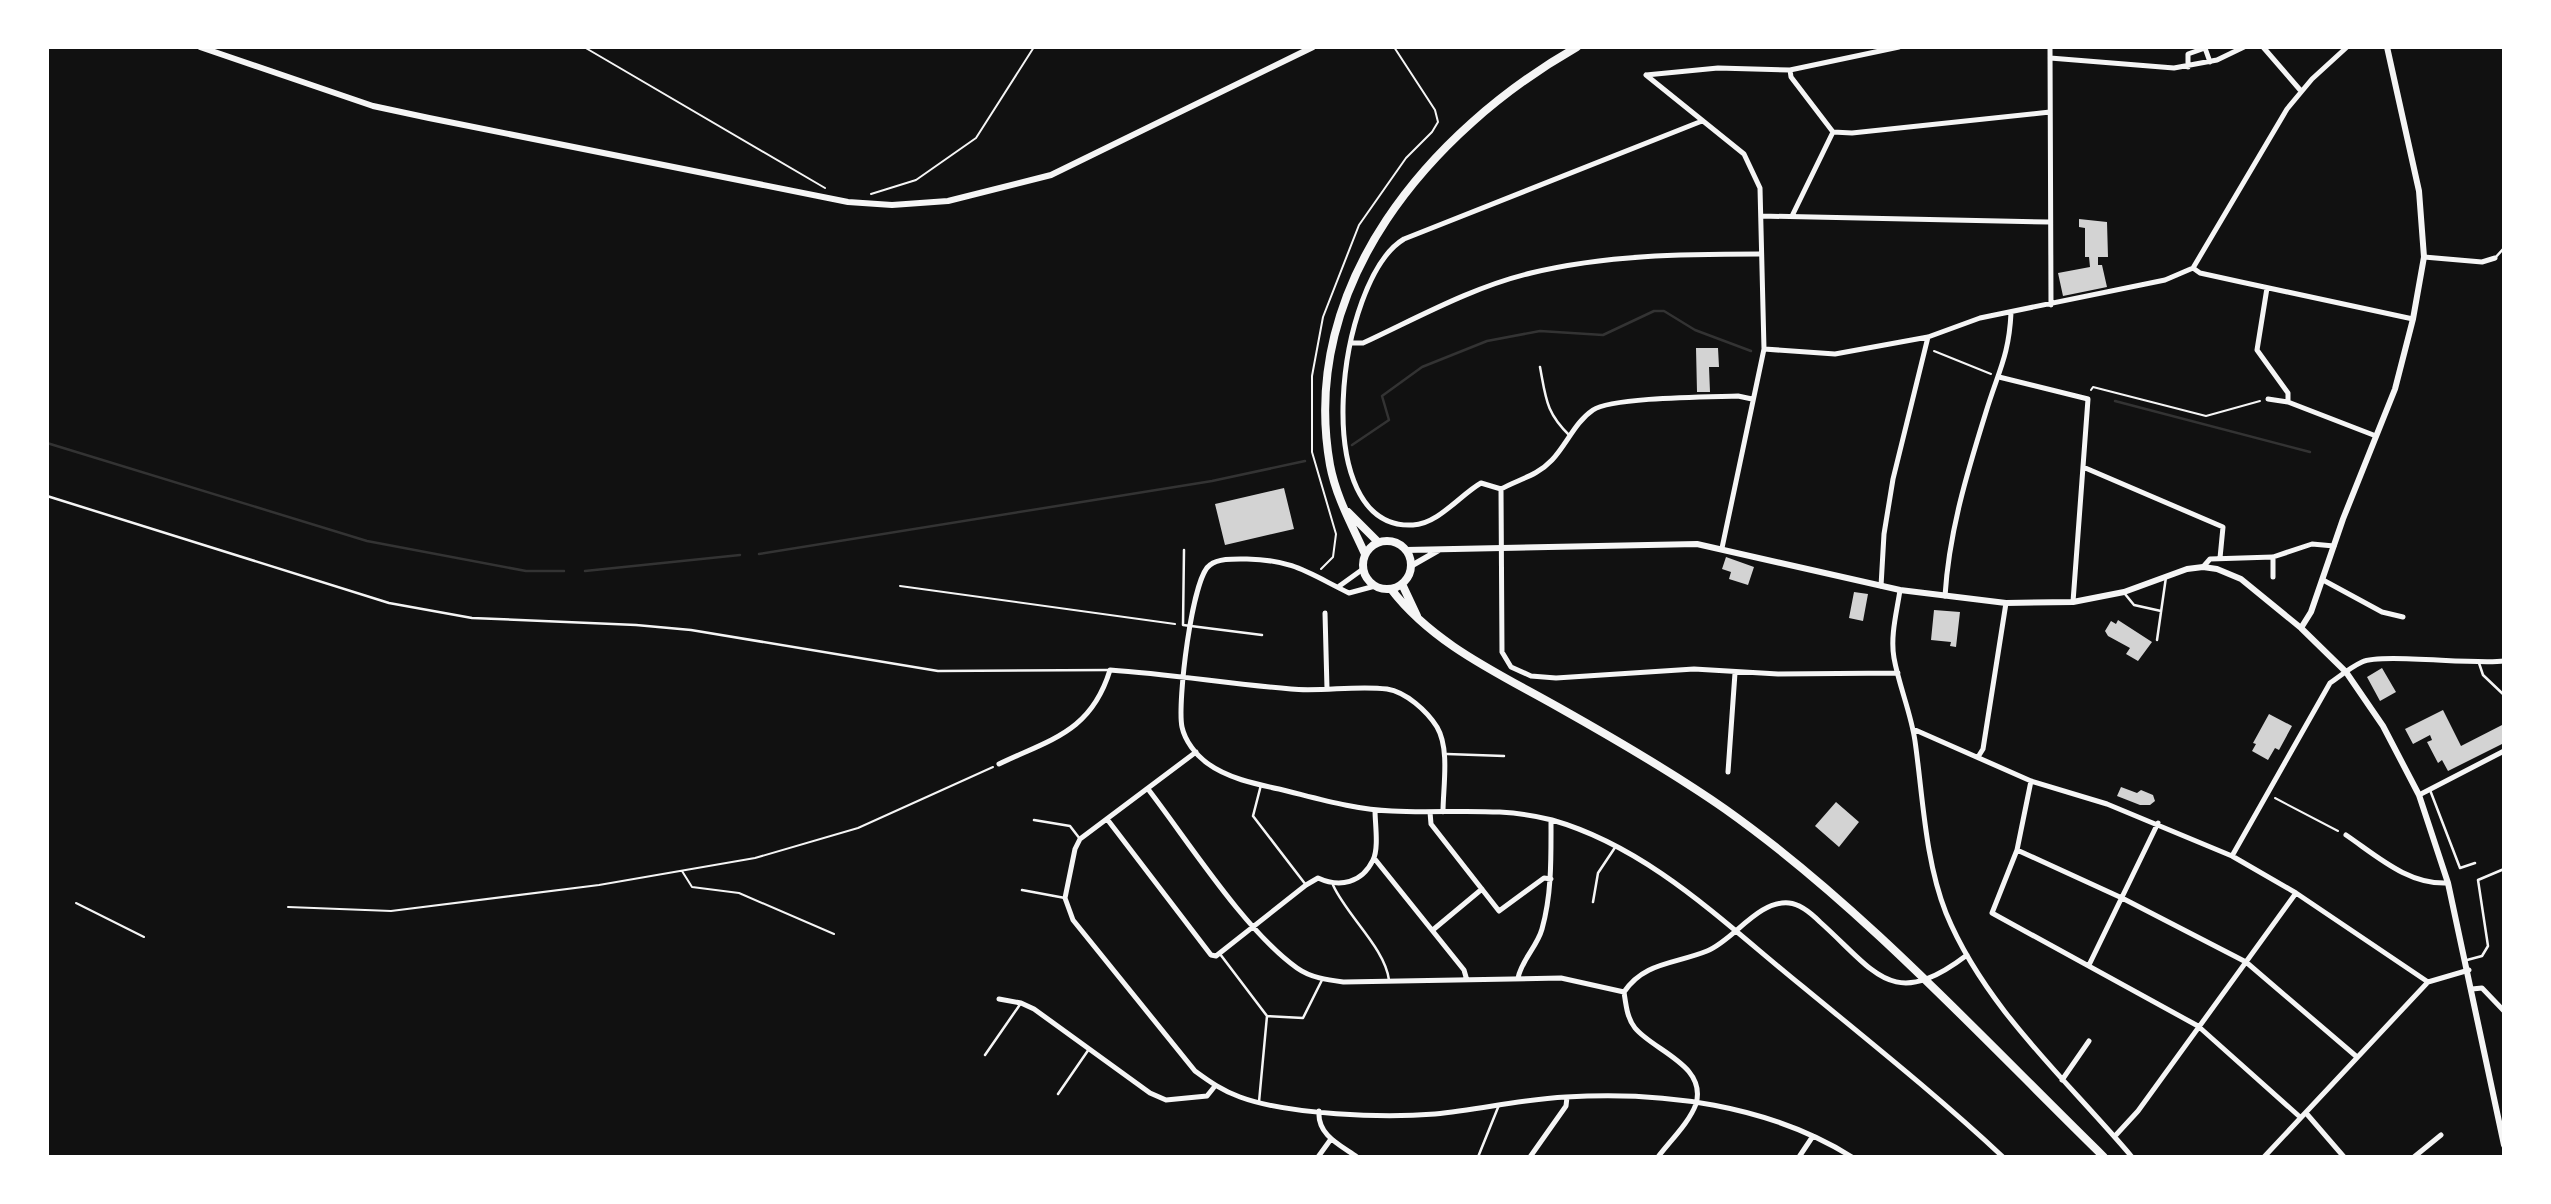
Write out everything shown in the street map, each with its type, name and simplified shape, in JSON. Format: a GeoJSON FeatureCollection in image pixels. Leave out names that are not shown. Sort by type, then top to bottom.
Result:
{"type":"FeatureCollection","features":[{"type":"Feature","properties":{"kind":"main road"},"geometry":{"type":"LineString","coordinates":[[1365,554],[1378,542],[1393,541],[1406,550],[1411,566],[1402,584],[1391,589],[1375,586],[1363,569],[1365,554],[1343,508],[1331,468],[1324,422],[1325,384],[1341,310],[1356,270],[1411,185],[1452,139],[1497,100],[1574,48]]}},
{"type":"Feature","properties":{"kind":"main road"},"geometry":{"type":"LineString","coordinates":[[1343,508],[1378,542]]}},
{"type":"Feature","properties":{"kind":"main road"},"geometry":{"type":"LineString","coordinates":[[1402,584],[1417,616]]}},
{"type":"Feature","properties":{"kind":"main road"},"geometry":{"type":"LineString","coordinates":[[1391,589],[1407,609],[1465,655],[1646,758],[1726,810],[1801,868],[1910,968],[2104,1157]]}},
{"type":"Feature","properties":{"kind":"street"},"geometry":{"type":"LineString","coordinates":[[200,47],[360,102],[429,118],[848,202],[892,205],[948,201],[1051,175],[1313,47]]}},
{"type":"Feature","properties":{"kind":"street"},"geometry":{"type":"LineString","coordinates":[[1722,548],[1764,348],[1759,254],[1760,188],[1744,154],[1646,75],[1718,68],[1790,70],[1899,47]]}},
{"type":"Feature","properties":{"kind":"street"},"geometry":{"type":"LineString","coordinates":[[2050,47],[2051,305]]}},
{"type":"Feature","properties":{"kind":"street"},"geometry":{"type":"LineString","coordinates":[[2050,58],[2188,67],[2210,62],[2244,47]]}},
{"type":"Feature","properties":{"kind":"street"},"geometry":{"type":"LineString","coordinates":[[2263,47],[2301,91]]}},
{"type":"Feature","properties":{"kind":"street"},"geometry":{"type":"LineString","coordinates":[[1764,348],[1835,354],[1928,337],[1980,318],[2165,280],[2193,268],[2268,139],[2301,91],[2347,47]]}},
{"type":"Feature","properties":{"kind":"street"},"geometry":{"type":"LineString","coordinates":[[2301,628],[2311,612],[2395,389],[2413,319],[2424,257],[2419,191],[2387,47]]}},
{"type":"Feature","properties":{"kind":"street"},"geometry":{"type":"LineString","coordinates":[[2188,67],[2188,54],[2205,48],[2210,62]]}},
{"type":"Feature","properties":{"kind":"street"},"geometry":{"type":"LineString","coordinates":[[1790,70],[1791,77],[1833,132],[1852,134],[2050,112]]}},
{"type":"Feature","properties":{"kind":"street"},"geometry":{"type":"LineString","coordinates":[[1702,121],[1440,223],[1395,244],[1371,277],[1351,343],[1342,385],[1342,418],[1350,474],[1370,506],[1386,518],[1415,525],[1431,520],[1481,483],[1501,488],[1533,476],[1553,460],[1583,418],[1596,407],[1624,402],[1738,396],[1752,399]]}},
{"type":"Feature","properties":{"kind":"street"},"geometry":{"type":"LineString","coordinates":[[1792,216],[1833,132]]}},
{"type":"Feature","properties":{"kind":"street"},"geometry":{"type":"LineString","coordinates":[[1761,216],[2049,222]]}},
{"type":"Feature","properties":{"kind":"street"},"geometry":{"type":"LineString","coordinates":[[1351,343],[1363,343],[1453,301],[1528,274],[1602,260],[1759,254]]}},
{"type":"Feature","properties":{"kind":"street"},"geometry":{"type":"LineString","coordinates":[[2424,257],[2482,261],[2495,258]]}},
{"type":"Feature","properties":{"kind":"street"},"geometry":{"type":"LineString","coordinates":[[2193,268],[2267,288],[2413,319]]}},
{"type":"Feature","properties":{"kind":"street"},"geometry":{"type":"LineString","coordinates":[[2267,288],[2257,350],[2288,393],[2288,402]]}},
{"type":"Feature","properties":{"kind":"street"},"geometry":{"type":"LineString","coordinates":[[1945,597],[1949,544],[1965,480],[2009,347],[2011,313]]}},
{"type":"Feature","properties":{"kind":"street"},"geometry":{"type":"LineString","coordinates":[[1881,586],[1884,534],[1893,479],[1928,337]]}},
{"type":"Feature","properties":{"kind":"street"},"geometry":{"type":"LineString","coordinates":[[1999,377],[2088,399],[2073,602]]}},
{"type":"Feature","properties":{"kind":"street"},"geometry":{"type":"LineString","coordinates":[[2268,399],[2288,402],[2376,436]]}},
{"type":"Feature","properties":{"kind":"street"},"geometry":{"type":"LineString","coordinates":[[2083,467],[2223,527],[2220,558]]}},
{"type":"Feature","properties":{"kind":"street"},"geometry":{"type":"LineString","coordinates":[[1501,488],[1502,652],[1511,667],[1531,676],[1556,678],[1694,669],[1735,673],[1898,673]]}},
{"type":"Feature","properties":{"kind":"street"},"geometry":{"type":"LineString","coordinates":[[1406,550],[1670,544],[1722,548],[1900,590],[2006,603],[2073,602],[2123,592],[2187,569],[2217,569],[2241,579],[2301,628],[2346,672],[2383,726],[2419,795],[2448,883],[2467,961],[2504,1145]]}},
{"type":"Feature","properties":{"kind":"street"},"geometry":{"type":"LineString","coordinates":[[2203,568],[2210,559],[2273,557],[2312,544],[2334,546]]}},
{"type":"Feature","properties":{"kind":"street"},"geometry":{"type":"LineString","coordinates":[[1411,566],[1441,549]]}},
{"type":"Feature","properties":{"kind":"street"},"geometry":{"type":"LineString","coordinates":[[2273,557],[2273,577]]}},
{"type":"Feature","properties":{"kind":"street"},"geometry":{"type":"LineString","coordinates":[[1375,586],[1349,593],[1284,561],[1234,559],[1212,563],[1201,576],[1181,695],[1182,728],[1196,752],[1223,773],[1261,785],[1375,810],[1519,813],[1551,820],[1616,846],[1661,872],[1736,932],[1902,1067],[2003,1157]]}},
{"type":"Feature","properties":{"kind":"street"},"geometry":{"type":"LineString","coordinates":[[1338,587],[1363,569]]}},
{"type":"Feature","properties":{"kind":"street"},"geometry":{"type":"LineString","coordinates":[[2323,580],[2382,612],[2403,618]]}},
{"type":"Feature","properties":{"kind":"street"},"geometry":{"type":"LineString","coordinates":[[1900,590],[1894,631],[1894,657],[1913,729],[1934,874],[1946,913],[1967,955],[2007,1013],[2062,1080],[2132,1157]]}},
{"type":"Feature","properties":{"kind":"street"},"geometry":{"type":"LineString","coordinates":[[1978,757],[1983,749],[2006,603]]}},
{"type":"Feature","properties":{"kind":"street"},"geometry":{"type":"LineString","coordinates":[[1325,613],[1328,689]]}},
{"type":"Feature","properties":{"kind":"street"},"geometry":{"type":"LineString","coordinates":[[2232,856],[2330,684],[2346,672],[2371,659],[2479,663],[2504,661]]}},
{"type":"Feature","properties":{"kind":"street"},"geometry":{"type":"LineString","coordinates":[[999,764],[1074,729],[1086,717],[1110,670],[1185,675],[1292,689],[1388,689],[1406,697],[1424,711],[1438,729],[1443,754],[1443,812]]}},
{"type":"Feature","properties":{"kind":"street"},"geometry":{"type":"LineString","coordinates":[[1728,772],[1735,673]]}},
{"type":"Feature","properties":{"kind":"street"},"geometry":{"type":"LineString","coordinates":[[1913,729],[2031,781],[2158,824],[2232,856],[2296,893],[2428,982]]}},
{"type":"Feature","properties":{"kind":"street"},"geometry":{"type":"LineString","coordinates":[[2419,795],[2504,751]]}},
{"type":"Feature","properties":{"kind":"street"},"geometry":{"type":"LineString","coordinates":[[1196,752],[1080,839],[1075,849],[1065,898],[1073,920],[1195,1071],[1215,1086],[1259,1102],[1319,1111],[1402,1115],[1567,1097],[1696,1102],[1773,1121],[1813,1136],[1852,1157]]}},
{"type":"Feature","properties":{"kind":"street"},"geometry":{"type":"LineString","coordinates":[[2031,781],[2017,850],[1992,912],[2198,1026],[2303,1115],[2344,1157]]}},
{"type":"Feature","properties":{"kind":"street"},"geometry":{"type":"LineString","coordinates":[[1148,789],[1254,927],[1298,969],[1322,980],[1561,978],[1624,992]]}},
{"type":"Feature","properties":{"kind":"street"},"geometry":{"type":"LineString","coordinates":[[1107,819],[1211,955],[1220,953],[1318,878],[1333,885],[1346,884],[1363,873],[1374,858],[1375,810]]}},
{"type":"Feature","properties":{"kind":"street"},"geometry":{"type":"LineString","coordinates":[[1430,812],[1431,824],[1499,911],[1544,878],[1550,878]]}},
{"type":"Feature","properties":{"kind":"street"},"geometry":{"type":"LineString","coordinates":[[1518,978],[1521,965],[1541,931],[1550,878],[1551,820]]}},
{"type":"Feature","properties":{"kind":"street"},"geometry":{"type":"LineString","coordinates":[[2089,965],[2158,824]]}},
{"type":"Feature","properties":{"kind":"street"},"geometry":{"type":"LineString","coordinates":[[2346,835],[2398,871],[2435,884],[2448,883]]}},
{"type":"Feature","properties":{"kind":"street"},"geometry":{"type":"LineString","coordinates":[[2017,850],[2122,898],[2246,962],[2357,1057]]}},
{"type":"Feature","properties":{"kind":"street"},"geometry":{"type":"LineString","coordinates":[[1374,858],[1434,929],[1464,970],[1466,978]]}},
{"type":"Feature","properties":{"kind":"street"},"geometry":{"type":"LineString","coordinates":[[1434,929],[1482,890]]}},
{"type":"Feature","properties":{"kind":"street"},"geometry":{"type":"LineString","coordinates":[[2115,1136],[2138,1111],[2296,893]]}},
{"type":"Feature","properties":{"kind":"street"},"geometry":{"type":"LineString","coordinates":[[1658,1157],[1690,1115],[1696,1102],[1698,1086],[1691,1074],[1636,1029],[1627,1013],[1624,992],[1642,971],[1716,948],[1773,905],[1787,902],[1798,905],[1820,922],[1870,970],[1896,984],[1933,977],[1967,955]]}},
{"type":"Feature","properties":{"kind":"street"},"geometry":{"type":"LineString","coordinates":[[2264,1157],[2428,982],[2469,970]]}},
{"type":"Feature","properties":{"kind":"street"},"geometry":{"type":"LineString","coordinates":[[2472,989],[2482,988],[2504,1011]]}},
{"type":"Feature","properties":{"kind":"street"},"geometry":{"type":"LineString","coordinates":[[999,999],[1021,1003],[1150,1093],[1166,1100],[1207,1096],[1215,1086]]}},
{"type":"Feature","properties":{"kind":"street"},"geometry":{"type":"LineString","coordinates":[[2062,1080],[2089,1041]]}},
{"type":"Feature","properties":{"kind":"street"},"geometry":{"type":"LineString","coordinates":[[1530,1157],[1566,1106],[1567,1097]]}},
{"type":"Feature","properties":{"kind":"street"},"geometry":{"type":"LineString","coordinates":[[2494,1105],[2504,1102]]}},
{"type":"Feature","properties":{"kind":"street"},"geometry":{"type":"LineString","coordinates":[[1319,1111],[1318,1122],[1331,1139],[1357,1157]]}},
{"type":"Feature","properties":{"kind":"street"},"geometry":{"type":"LineString","coordinates":[[2414,1157],[2441,1135]]}},
{"type":"Feature","properties":{"kind":"street"},"geometry":{"type":"LineString","coordinates":[[1799,1157],[1813,1136]]}},
{"type":"Feature","properties":{"kind":"street"},"geometry":{"type":"LineString","coordinates":[[1318,1157],[1331,1139]]}},
{"type":"Feature","properties":{"kind":"lane"},"geometry":{"type":"LineString","coordinates":[[2495,258],[2504,247]]}},
{"type":"Feature","properties":{"kind":"lane"},"geometry":{"type":"LineString","coordinates":[[1540,367],[1548,408],[1553,419],[1570,436]]}},
{"type":"Feature","properties":{"kind":"lane"},"geometry":{"type":"LineString","coordinates":[[47,496],[389,603],[472,618],[691,630],[938,671],[1110,670]]}},
{"type":"Feature","properties":{"kind":"lane"},"geometry":{"type":"LineString","coordinates":[[1184,550],[1183,625],[1262,635]]}},
{"type":"Feature","properties":{"kind":"lane"},"geometry":{"type":"LineString","coordinates":[[2157,640],[2166,577]]}},
{"type":"Feature","properties":{"kind":"lane"},"geometry":{"type":"LineString","coordinates":[[2123,592],[2134,605],[2161,611]]}},
{"type":"Feature","properties":{"kind":"lane"},"geometry":{"type":"LineString","coordinates":[[2479,663],[2483,675],[2504,695]]}},
{"type":"Feature","properties":{"kind":"lane"},"geometry":{"type":"LineString","coordinates":[[1443,754],[1504,756]]}},
{"type":"Feature","properties":{"kind":"lane"},"geometry":{"type":"LineString","coordinates":[[1261,785],[1253,816],[1306,885]]}},
{"type":"Feature","properties":{"kind":"lane"},"geometry":{"type":"LineString","coordinates":[[2431,790],[2460,867],[2475,863]]}},
{"type":"Feature","properties":{"kind":"lane"},"geometry":{"type":"LineString","coordinates":[[1034,820],[1070,826],[1080,839]]}},
{"type":"Feature","properties":{"kind":"lane"},"geometry":{"type":"LineString","coordinates":[[1594,902],[1598,873],[1616,846]]}},
{"type":"Feature","properties":{"kind":"lane"},"geometry":{"type":"LineString","coordinates":[[2467,961],[2482,956],[2488,946],[2478,880],[2504,869]]}},
{"type":"Feature","properties":{"kind":"lane"},"geometry":{"type":"LineString","coordinates":[[1333,885],[1342,905],[1387,965],[1389,980]]}},
{"type":"Feature","properties":{"kind":"lane"},"geometry":{"type":"LineString","coordinates":[[1022,890],[1065,898]]}},
{"type":"Feature","properties":{"kind":"lane"},"geometry":{"type":"LineString","coordinates":[[1220,953],[1268,1016],[1303,1018],[1322,980]]}},
{"type":"Feature","properties":{"kind":"lane"},"geometry":{"type":"LineString","coordinates":[[985,1055],[1021,1003]]}},
{"type":"Feature","properties":{"kind":"lane"},"geometry":{"type":"LineString","coordinates":[[1259,1102],[1264,1023],[1268,1016]]}},
{"type":"Feature","properties":{"kind":"lane"},"geometry":{"type":"LineString","coordinates":[[1058,1094],[1088,1049]]}},
{"type":"Feature","properties":{"kind":"lane"},"geometry":{"type":"LineString","coordinates":[[1478,1157],[1499,1103]]}},
{"type":"Feature","properties":{"kind":"path"},"geometry":{"type":"LineString","coordinates":[[584,47],[824,188]]}},
{"type":"Feature","properties":{"kind":"path"},"geometry":{"type":"LineString","coordinates":[[871,195],[916,180],[976,138],[1034,47]]}},
{"type":"Feature","properties":{"kind":"path"},"geometry":{"type":"LineString","coordinates":[[1927,348],[1999,377]]}},
{"type":"Feature","properties":{"kind":"path"},"geometry":{"type":"LineString","coordinates":[[2088,399],[2093,387],[2206,416],[2268,399]]}},
{"type":"Feature","properties":{"kind":"path"},"geometry":{"type":"LineString","coordinates":[[900,586],[1183,625]]}},
{"type":"Feature","properties":{"kind":"path"},"geometry":{"type":"LineString","coordinates":[[288,907],[391,911],[599,885],[755,858],[853,830],[999,764]]}},
{"type":"Feature","properties":{"kind":"path"},"geometry":{"type":"LineString","coordinates":[[2267,794],[2346,835]]}},
{"type":"Feature","properties":{"kind":"path"},"geometry":{"type":"LineString","coordinates":[[682,871],[692,887],[739,893],[834,934]]}},
{"type":"Feature","properties":{"kind":"path"},"geometry":{"type":"LineString","coordinates":[[76,904],[144,937]]}},
{"type":"Feature","properties":{"kind":"building"},"geometry":{"type":"Polygon","coordinates":[[[2079,219],[2107,222],[2108,257],[2098,257],[2098,265],[2102,265],[2107,287],[2063,296],[2058,273],[2090,267],[2089,257],[2085,257],[2085,228],[2079,227],[2079,219]]]}},
{"type":"Feature","properties":{"kind":"building"},"geometry":{"type":"Polygon","coordinates":[[[1696,348],[1718,348],[1719,367],[1709,367],[1710,392],[1697,392],[1696,348]]]}},
{"type":"Feature","properties":{"kind":"building"},"geometry":{"type":"Polygon","coordinates":[[[1284,488],[1294,529],[1225,545],[1215,504],[1284,488]]]}},
{"type":"Feature","properties":{"kind":"building"},"geometry":{"type":"Polygon","coordinates":[[[1726,557],[1754,567],[1748,585],[1729,579],[1731,572],[1722,569],[1726,557]]]}},
{"type":"Feature","properties":{"kind":"building"},"geometry":{"type":"Polygon","coordinates":[[[1854,592],[1868,594],[1863,621],[1849,618],[1854,592]]]}},
{"type":"Feature","properties":{"kind":"building"},"geometry":{"type":"Polygon","coordinates":[[[1934,610],[1960,612],[1956,647],[1950,646],[1951,642],[1931,640],[1934,610]]]}},
{"type":"Feature","properties":{"kind":"building"},"geometry":{"type":"Polygon","coordinates":[[[2118,620],[2152,642],[2138,661],[2126,654],[2130,648],[2108,636],[2105,631],[2111,621],[2116,624],[2118,620]]]}},
{"type":"Feature","properties":{"kind":"building"},"geometry":{"type":"Polygon","coordinates":[[[2382,668],[2396,692],[2380,701],[2367,677],[2382,668]]]}},
{"type":"Feature","properties":{"kind":"building"},"geometry":{"type":"Polygon","coordinates":[[[2443,710],[2461,746],[2504,724],[2504,743],[2448,771],[2442,760],[2438,763],[2427,742],[2432,740],[2430,735],[2413,744],[2405,729],[2443,710]]]}},
{"type":"Feature","properties":{"kind":"building"},"geometry":{"type":"Polygon","coordinates":[[[2269,714],[2292,726],[2279,750],[2275,748],[2268,760],[2252,751],[2256,744],[2253,743],[2269,714]]]}},
{"type":"Feature","properties":{"kind":"building"},"geometry":{"type":"Polygon","coordinates":[[[2121,787],[2137,793],[2141,790],[2153,795],[2155,801],[2150,805],[2140,805],[2117,796],[2121,787]]]}},
{"type":"Feature","properties":{"kind":"building"},"geometry":{"type":"Polygon","coordinates":[[[1836,802],[1859,822],[1839,847],[1815,826],[1836,802]]]}},
{"type":"Feature","properties":{"kind":"waterway"},"geometry":{"type":"LineString","coordinates":[[1352,445],[1389,420],[1382,396],[1422,367],[1487,341],[1540,331],[1603,335],[1654,311],[1664,311],[1695,330],[1751,351]]}},
{"type":"Feature","properties":{"kind":"waterway"},"geometry":{"type":"LineString","coordinates":[[2115,401],[2310,452]]}},
{"type":"Feature","properties":{"kind":"waterway"},"geometry":{"type":"LineString","coordinates":[[47,443],[367,541],[526,571],[564,571]]}},
{"type":"Feature","properties":{"kind":"waterway"},"geometry":{"type":"LineString","coordinates":[[759,554],[1212,481],[1305,461]]}},
{"type":"Feature","properties":{"kind":"waterway"},"geometry":{"type":"LineString","coordinates":[[585,571],[740,555]]}}]}
